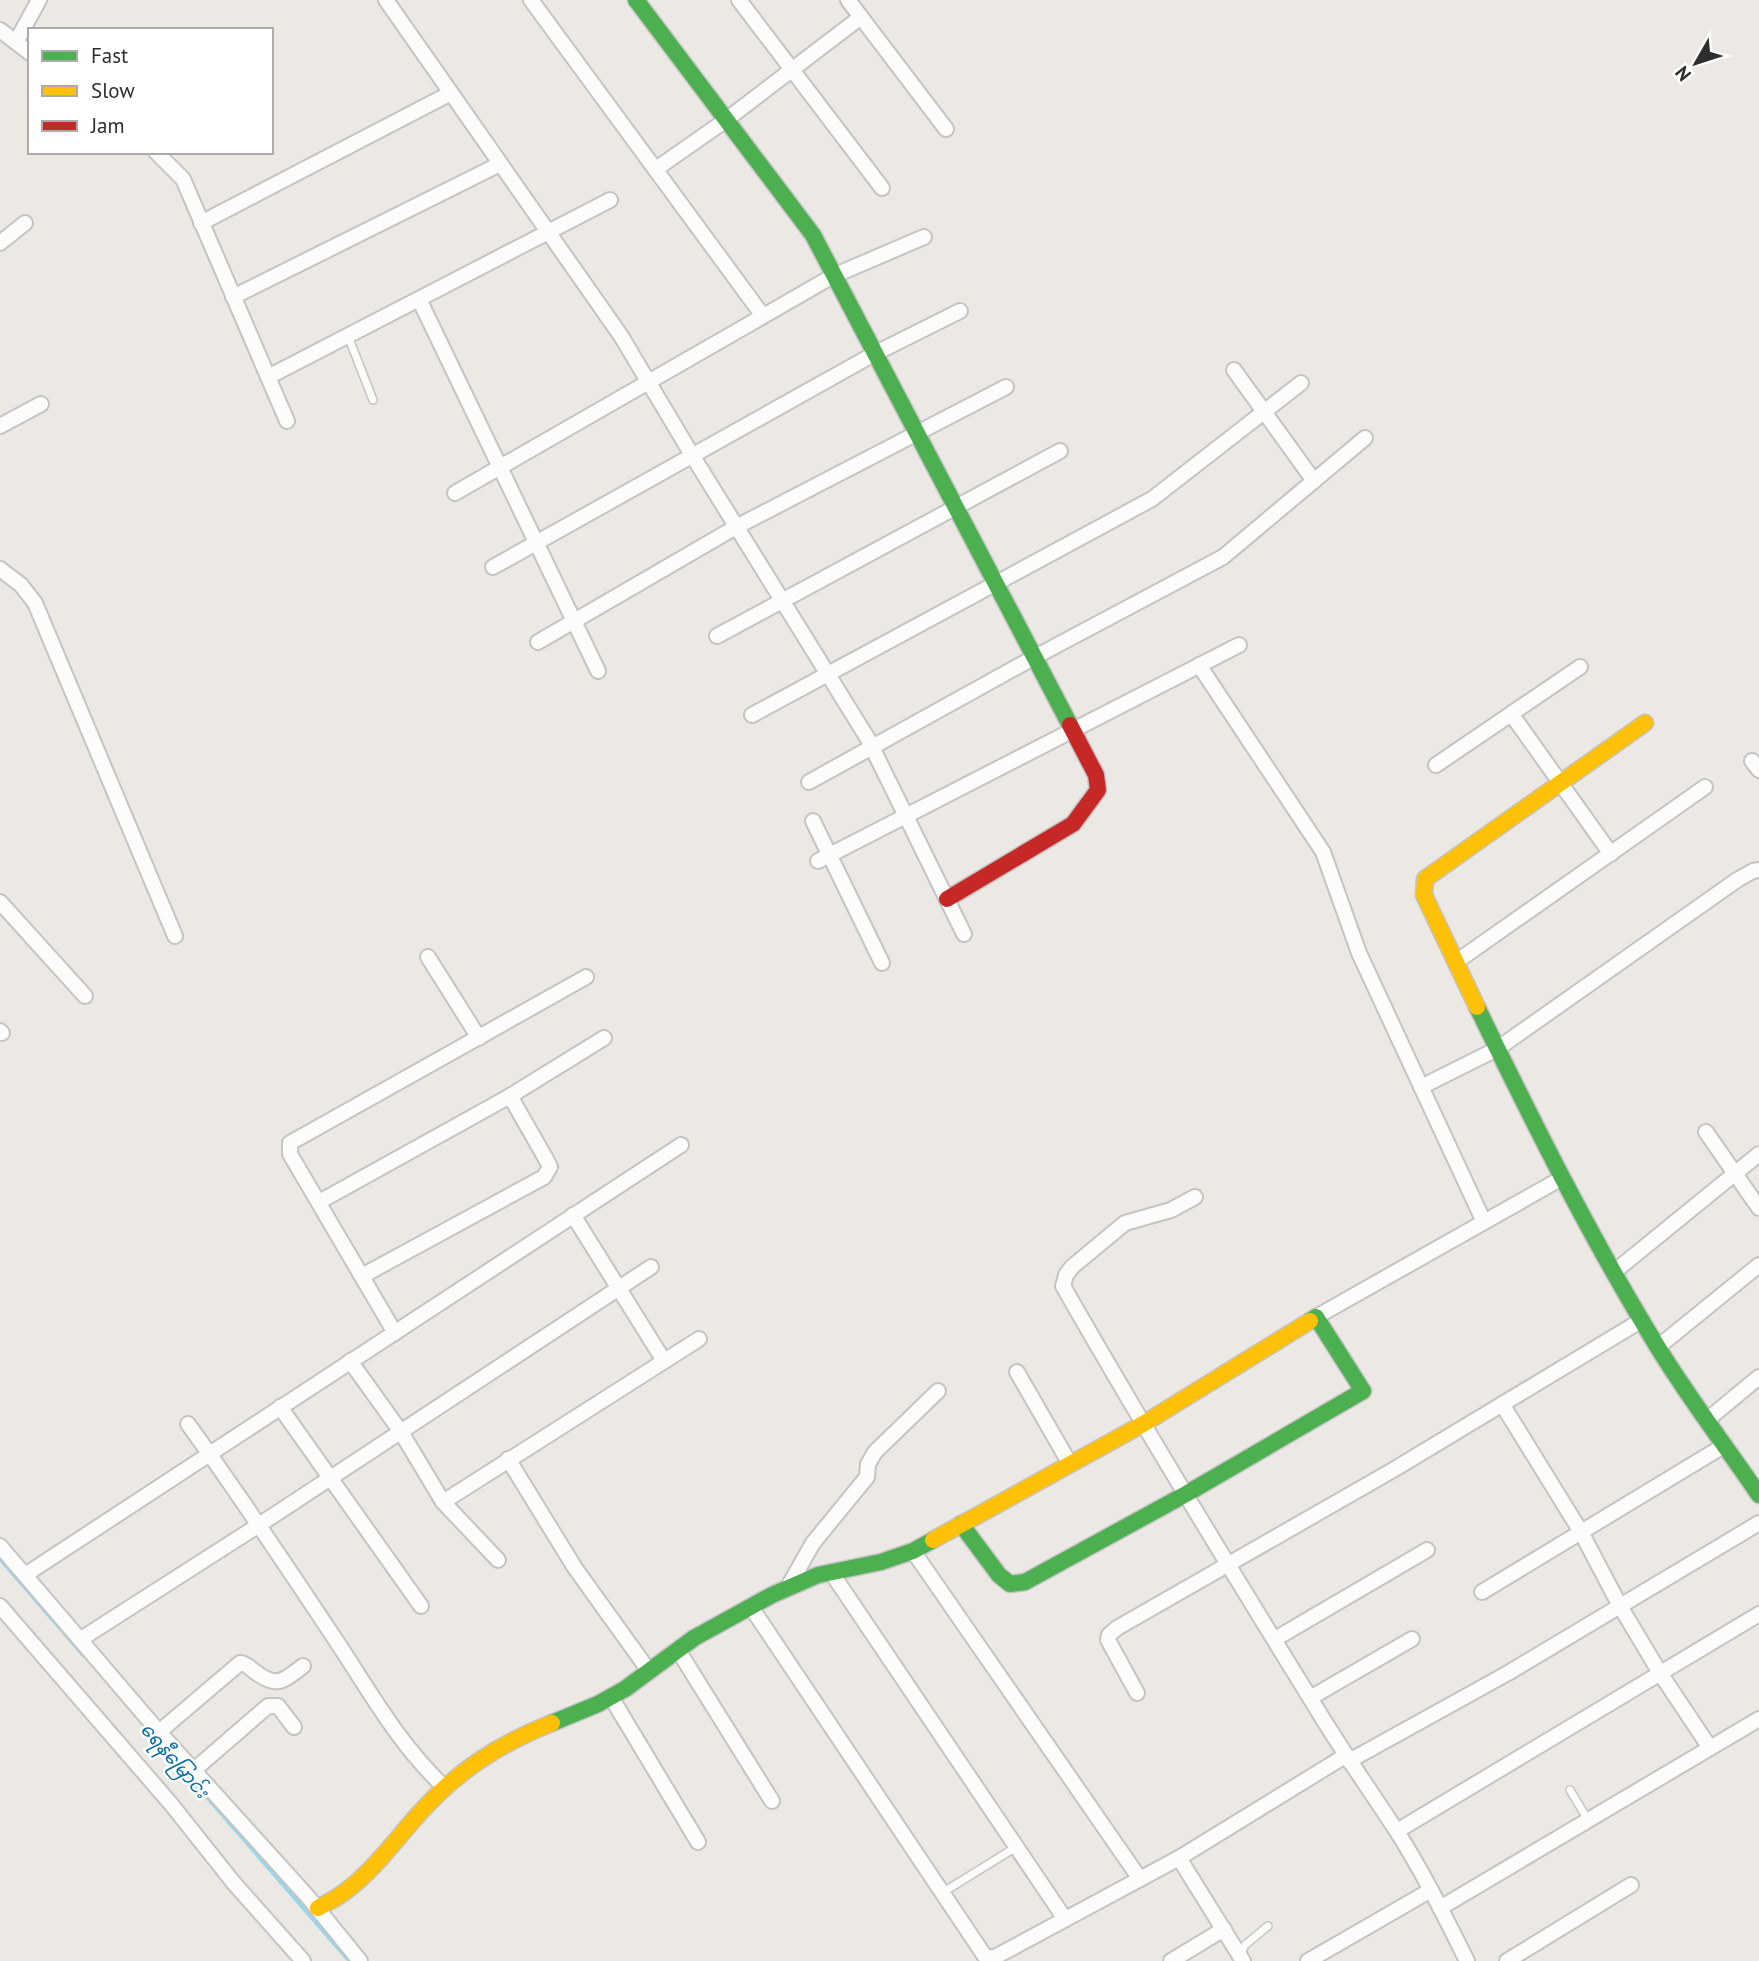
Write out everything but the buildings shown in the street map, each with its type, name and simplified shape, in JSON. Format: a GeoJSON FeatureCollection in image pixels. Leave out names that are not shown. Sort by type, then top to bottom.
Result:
{"type":"FeatureCollection","features":[{"type":"Feature","properties":{"kind":"street"},"geometry":{"type":"LineString","coordinates":[[16,43],[39,0]]}},
{"type":"Feature","properties":{"kind":"street"},"geometry":{"type":"LineString","coordinates":[[386,0],[621,336],[871,747],[964,934]]}},
{"type":"Feature","properties":{"kind":"street"},"geometry":{"type":"LineString","coordinates":[[531,0],[764,316]]}},
{"type":"Feature","properties":{"kind":"street"},"geometry":{"type":"LineString","coordinates":[[636,0],[813,235],[993,583],[1096,775],[1098,790],[1073,824],[947,900]]}},
{"type":"Feature","properties":{"kind":"street"},"geometry":{"type":"LineString","coordinates":[[739,0],[882,188]]}},
{"type":"Feature","properties":{"kind":"street"},"geometry":{"type":"LineString","coordinates":[[848,0],[946,129]]}},
{"type":"Feature","properties":{"kind":"street"},"geometry":{"type":"LineString","coordinates":[[656,169],[726,120],[861,17]]}},
{"type":"Feature","properties":{"kind":"street"},"geometry":{"type":"LineString","coordinates":[[0,30],[28,52]]}},
{"type":"Feature","properties":{"kind":"street"},"geometry":{"type":"LineString","coordinates":[[201,223],[451,93]]}},
{"type":"Feature","properties":{"kind":"street"},"geometry":{"type":"LineString","coordinates":[[158,154],[183,179],[287,421]]}},
{"type":"Feature","properties":{"kind":"street"},"geometry":{"type":"LineString","coordinates":[[233,297],[500,164]]}},
{"type":"Feature","properties":{"kind":"street"},"geometry":{"type":"LineString","coordinates":[[268,377],[610,200]]}},
{"type":"Feature","properties":{"kind":"street"},"geometry":{"type":"LineString","coordinates":[[0,243],[25,223]]}},
{"type":"Feature","properties":{"kind":"street"},"geometry":{"type":"LineString","coordinates":[[455,493],[834,276],[924,237]]}},
{"type":"Feature","properties":{"kind":"street"},"geometry":{"type":"LineString","coordinates":[[419,299],[598,671]]}},
{"type":"Feature","properties":{"kind":"street"},"geometry":{"type":"LineString","coordinates":[[493,567],[874,354],[960,311]]}},
{"type":"Feature","properties":{"kind":"street"},"geometry":{"type":"LineString","coordinates":[[1234,370],[1314,481]]}},
{"type":"Feature","properties":{"kind":"street"},"geometry":{"type":"LineString","coordinates":[[752,715],[1152,499],[1301,383]]}},
{"type":"Feature","properties":{"kind":"street"},"geometry":{"type":"LineString","coordinates":[[538,642],[736,527],[1006,387]]}},
{"type":"Feature","properties":{"kind":"street"},"geometry":{"type":"LineString","coordinates":[[0,426],[41,404]]}},
{"type":"Feature","properties":{"kind":"street"},"geometry":{"type":"LineString","coordinates":[[809,782],[1033,658],[1212,564],[1365,438]]}},
{"type":"Feature","properties":{"kind":"street"},"geometry":{"type":"LineString","coordinates":[[717,636],[1060,452]]}},
{"type":"Feature","properties":{"kind":"street"},"geometry":{"type":"LineString","coordinates":[[0,569],[21,585],[35,603],[176,936]]}},
{"type":"Feature","properties":{"kind":"street"},"geometry":{"type":"LineString","coordinates":[[825,858],[1239,645]]}},
{"type":"Feature","properties":{"kind":"street"},"geometry":{"type":"LineString","coordinates":[[1199,665],[1323,852],[1359,953],[1484,1222]]}},
{"type":"Feature","properties":{"kind":"street"},"geometry":{"type":"LineString","coordinates":[[1436,765],[1580,667]]}},
{"type":"Feature","properties":{"kind":"street"},"geometry":{"type":"LineString","coordinates":[[1512,715],[1611,854]]}},
{"type":"Feature","properties":{"kind":"street"},"geometry":{"type":"LineString","coordinates":[[1645,723],[1425,879],[1424,895],[1535,1129],[1614,1272],[1658,1347],[1759,1495]]}},
{"type":"Feature","properties":{"kind":"street"},"geometry":{"type":"LineString","coordinates":[[1456,962],[1705,787]]}},
{"type":"Feature","properties":{"kind":"street"},"geometry":{"type":"LineString","coordinates":[[813,821],[825,858],[882,963]]}},
{"type":"Feature","properties":{"kind":"street"},"geometry":{"type":"LineString","coordinates":[[1421,1087],[1497,1049],[1737,880],[1759,870]]}},
{"type":"Feature","properties":{"kind":"street"},"geometry":{"type":"LineString","coordinates":[[0,902],[85,996]]}},
{"type":"Feature","properties":{"kind":"street"},"geometry":{"type":"LineString","coordinates":[[428,957],[479,1038]]}},
{"type":"Feature","properties":{"kind":"street"},"geometry":{"type":"LineString","coordinates":[[395,1332],[290,1154],[290,1143],[586,977]]}},
{"type":"Feature","properties":{"kind":"street"},"geometry":{"type":"LineString","coordinates":[[319,1202],[510,1096],[604,1038]]}},
{"type":"Feature","properties":{"kind":"street"},"geometry":{"type":"LineString","coordinates":[[362,1276],[549,1172],[546,1159],[510,1096]]}},
{"type":"Feature","properties":{"kind":"street"},"geometry":{"type":"LineString","coordinates":[[1706,1132],[1759,1208]]}},
{"type":"Feature","properties":{"kind":"street"},"geometry":{"type":"LineString","coordinates":[[25,1575],[681,1145]]}},
{"type":"Feature","properties":{"kind":"street"},"geometry":{"type":"LineString","coordinates":[[1614,1272],[1759,1154]]}},
{"type":"Feature","properties":{"kind":"street"},"geometry":{"type":"LineString","coordinates":[[318,1909],[346,1891],[390,1848],[431,1801],[473,1763],[516,1737],[611,1697],[694,1639],[787,1589],[831,1572],[881,1562],[913,1551],[1143,1423],[1316,1317],[1562,1178]]}},
{"type":"Feature","properties":{"kind":"street"},"geometry":{"type":"LineString","coordinates":[[1195,1197],[1171,1210],[1125,1223],[1066,1275],[1063,1286],[1347,1759],[1397,1831],[1467,1961]]}},
{"type":"Feature","properties":{"kind":"street"},"geometry":{"type":"LineString","coordinates":[[573,1215],[664,1361]]}},
{"type":"Feature","properties":{"kind":"street"},"geometry":{"type":"LineString","coordinates":[[1658,1347],[1759,1265]]}},
{"type":"Feature","properties":{"kind":"street"},"geometry":{"type":"LineString","coordinates":[[81,1639],[651,1267]]}},
{"type":"Feature","properties":{"kind":"street"},"geometry":{"type":"LineString","coordinates":[[961,1524],[999,1575],[1010,1584],[1022,1582],[1186,1494],[1363,1391],[1316,1317]]}},
{"type":"Feature","properties":{"kind":"street"},"geometry":{"type":"LineString","coordinates":[[1137,1693],[1111,1647],[1109,1635],[1117,1628],[1229,1565],[1642,1320]]}},
{"type":"Feature","properties":{"kind":"street"},"geometry":{"type":"LineString","coordinates":[[443,1502],[699,1339]]}},
{"type":"Feature","properties":{"kind":"street"},"geometry":{"type":"LineString","coordinates":[[350,1361],[401,1432],[443,1502],[498,1560]]}},
{"type":"Feature","properties":{"kind":"street"},"geometry":{"type":"LineString","coordinates":[[1017,1372],[1070,1464]]}},
{"type":"Feature","properties":{"kind":"street"},"geometry":{"type":"LineString","coordinates":[[1707,1420],[1759,1377]]}},
{"type":"Feature","properties":{"kind":"street"},"geometry":{"type":"LineString","coordinates":[[787,1589],[813,1543],[867,1477],[868,1464],[875,1452],[938,1391]]}},
{"type":"Feature","properties":{"kind":"street"},"geometry":{"type":"LineString","coordinates":[[1502,1404],[1581,1532],[1619,1606],[1710,1748]]}},
{"type":"Feature","properties":{"kind":"street"},"geometry":{"type":"LineString","coordinates":[[280,1407],[421,1606]]}},
{"type":"Feature","properties":{"kind":"street"},"geometry":{"type":"LineString","coordinates":[[188,1424],[259,1525],[380,1712],[423,1767],[446,1788]]}},
{"type":"Feature","properties":{"kind":"street"},"geometry":{"type":"LineString","coordinates":[[1482,1592],[1725,1445]]}},
{"type":"Feature","properties":{"kind":"street"},"geometry":{"type":"LineString","coordinates":[[508,1459],[575,1568],[649,1671]]}},
{"type":"Feature","properties":{"kind":"street"},"geometry":{"type":"LineString","coordinates":[[751,1607],[979,1950],[990,1958],[1179,1858],[1347,1759],[1507,1673],[1759,1523]]}},
{"type":"Feature","properties":{"kind":"street"},"geometry":{"type":"LineString","coordinates":[[0,1546],[159,1732],[318,1909],[360,1961]]}},
{"type":"Feature","properties":{"kind":"street"},"geometry":{"type":"LineString","coordinates":[[1275,1639],[1427,1550]]}},
{"type":"Feature","properties":{"kind":"street"},"geometry":{"type":"LineString","coordinates":[[913,1551],[1139,1879]]}},
{"type":"Feature","properties":{"kind":"street"},"geometry":{"type":"LineString","coordinates":[[831,1572],[1065,1919]]}},
{"type":"Feature","properties":{"kind":"street"},"geometry":{"type":"LineString","coordinates":[[0,1606],[303,1961]]}},
{"type":"Feature","properties":{"kind":"street"},"geometry":{"type":"LineString","coordinates":[[1397,1831],[1759,1614]]}},
{"type":"Feature","properties":{"kind":"street"},"geometry":{"type":"LineString","coordinates":[[1310,1698],[1412,1639]]}},
{"type":"Feature","properties":{"kind":"street"},"geometry":{"type":"LineString","coordinates":[[678,1650],[772,1801]]}},
{"type":"Feature","properties":{"kind":"street"},"geometry":{"type":"LineString","coordinates":[[159,1732],[240,1663],[245,1663],[262,1677],[276,1683],[284,1681],[303,1666]]}},
{"type":"Feature","properties":{"kind":"street"},"geometry":{"type":"LineString","coordinates":[[611,1697],[698,1842]]}},
{"type":"Feature","properties":{"kind":"street"},"geometry":{"type":"LineString","coordinates":[[194,1770],[268,1706],[278,1706],[294,1727]]}},
{"type":"Feature","properties":{"kind":"street"},"geometry":{"type":"LineString","coordinates":[[1440,1908],[1759,1720]]}},
{"type":"Feature","properties":{"kind":"street"},"geometry":{"type":"LineString","coordinates":[[1179,1858],[1242,1958]]}},
{"type":"Feature","properties":{"kind":"street"},"geometry":{"type":"LineString","coordinates":[[1507,1961],[1631,1885]]}},
{"type":"Feature","properties":{"kind":"street"},"geometry":{"type":"LineString","coordinates":[[1308,1961],[1431,1890]]}},
{"type":"Feature","properties":{"kind":"street"},"geometry":{"type":"LineString","coordinates":[[1171,1961],[1224,1929]]}},
{"type":"Feature","properties":{"kind":"lane"},"geometry":{"type":"LineString","coordinates":[[348,336],[373,400]]}},
{"type":"Feature","properties":{"kind":"lane"},"geometry":{"type":"LineString","coordinates":[[1570,1790],[1588,1821]]}},
{"type":"Feature","properties":{"kind":"lane"},"geometry":{"type":"LineString","coordinates":[[941,1894],[1016,1847]]}},
{"type":"Feature","properties":{"kind":"lane"},"geometry":{"type":"LineString","coordinates":[[1242,1958],[1245,1945],[1268,1926]]}},
{"type":"Feature","properties":{"kind":"waterway","name":"ရေနီမြောင်း"},"geometry":{"type":"LineString","coordinates":[[0,1558],[84,1655]]}},
{"type":"Feature","properties":{"kind":"waterway","name":"ရေနီမြောင်း"},"geometry":{"type":"LineString","coordinates":[[185,1771],[350,1961]]}},
{"type":"Feature","properties":{"kind":"traffic: fast"},"geometry":{"type":"LineString","coordinates":[[636,0],[813,235],[1070,725]]}},
{"type":"Feature","properties":{"kind":"traffic: fast"},"geometry":{"type":"LineString","coordinates":[[1477,1007],[1563,1179],[1632,1305],[1681,1384],[1759,1495]]}},
{"type":"Feature","properties":{"kind":"traffic: fast"},"geometry":{"type":"LineString","coordinates":[[961,1524],[999,1575],[1010,1584],[1025,1582],[1186,1494],[1363,1391],[1316,1317],[1310,1321]]}},
{"type":"Feature","properties":{"kind":"traffic: fast"},"geometry":{"type":"LineString","coordinates":[[552,1723],[598,1704],[625,1689],[694,1638],[772,1595],[818,1575],[881,1562],[913,1551],[933,1540]]}},
{"type":"Feature","properties":{"kind":"traffic: slow"},"geometry":{"type":"LineString","coordinates":[[1477,1007],[1424,895],[1425,879],[1645,723]]}},
{"type":"Feature","properties":{"kind":"traffic: slow"},"geometry":{"type":"LineString","coordinates":[[933,1540],[1143,1424],[1310,1321]]}},
{"type":"Feature","properties":{"kind":"traffic: slow"},"geometry":{"type":"LineString","coordinates":[[318,1908],[358,1881],[431,1801],[458,1776],[503,1746],[552,1723]]}},
{"type":"Feature","properties":{"kind":"traffic: jam"},"geometry":{"type":"LineString","coordinates":[[947,899],[1073,824],[1098,790],[1096,775],[1070,725]]}}]}
